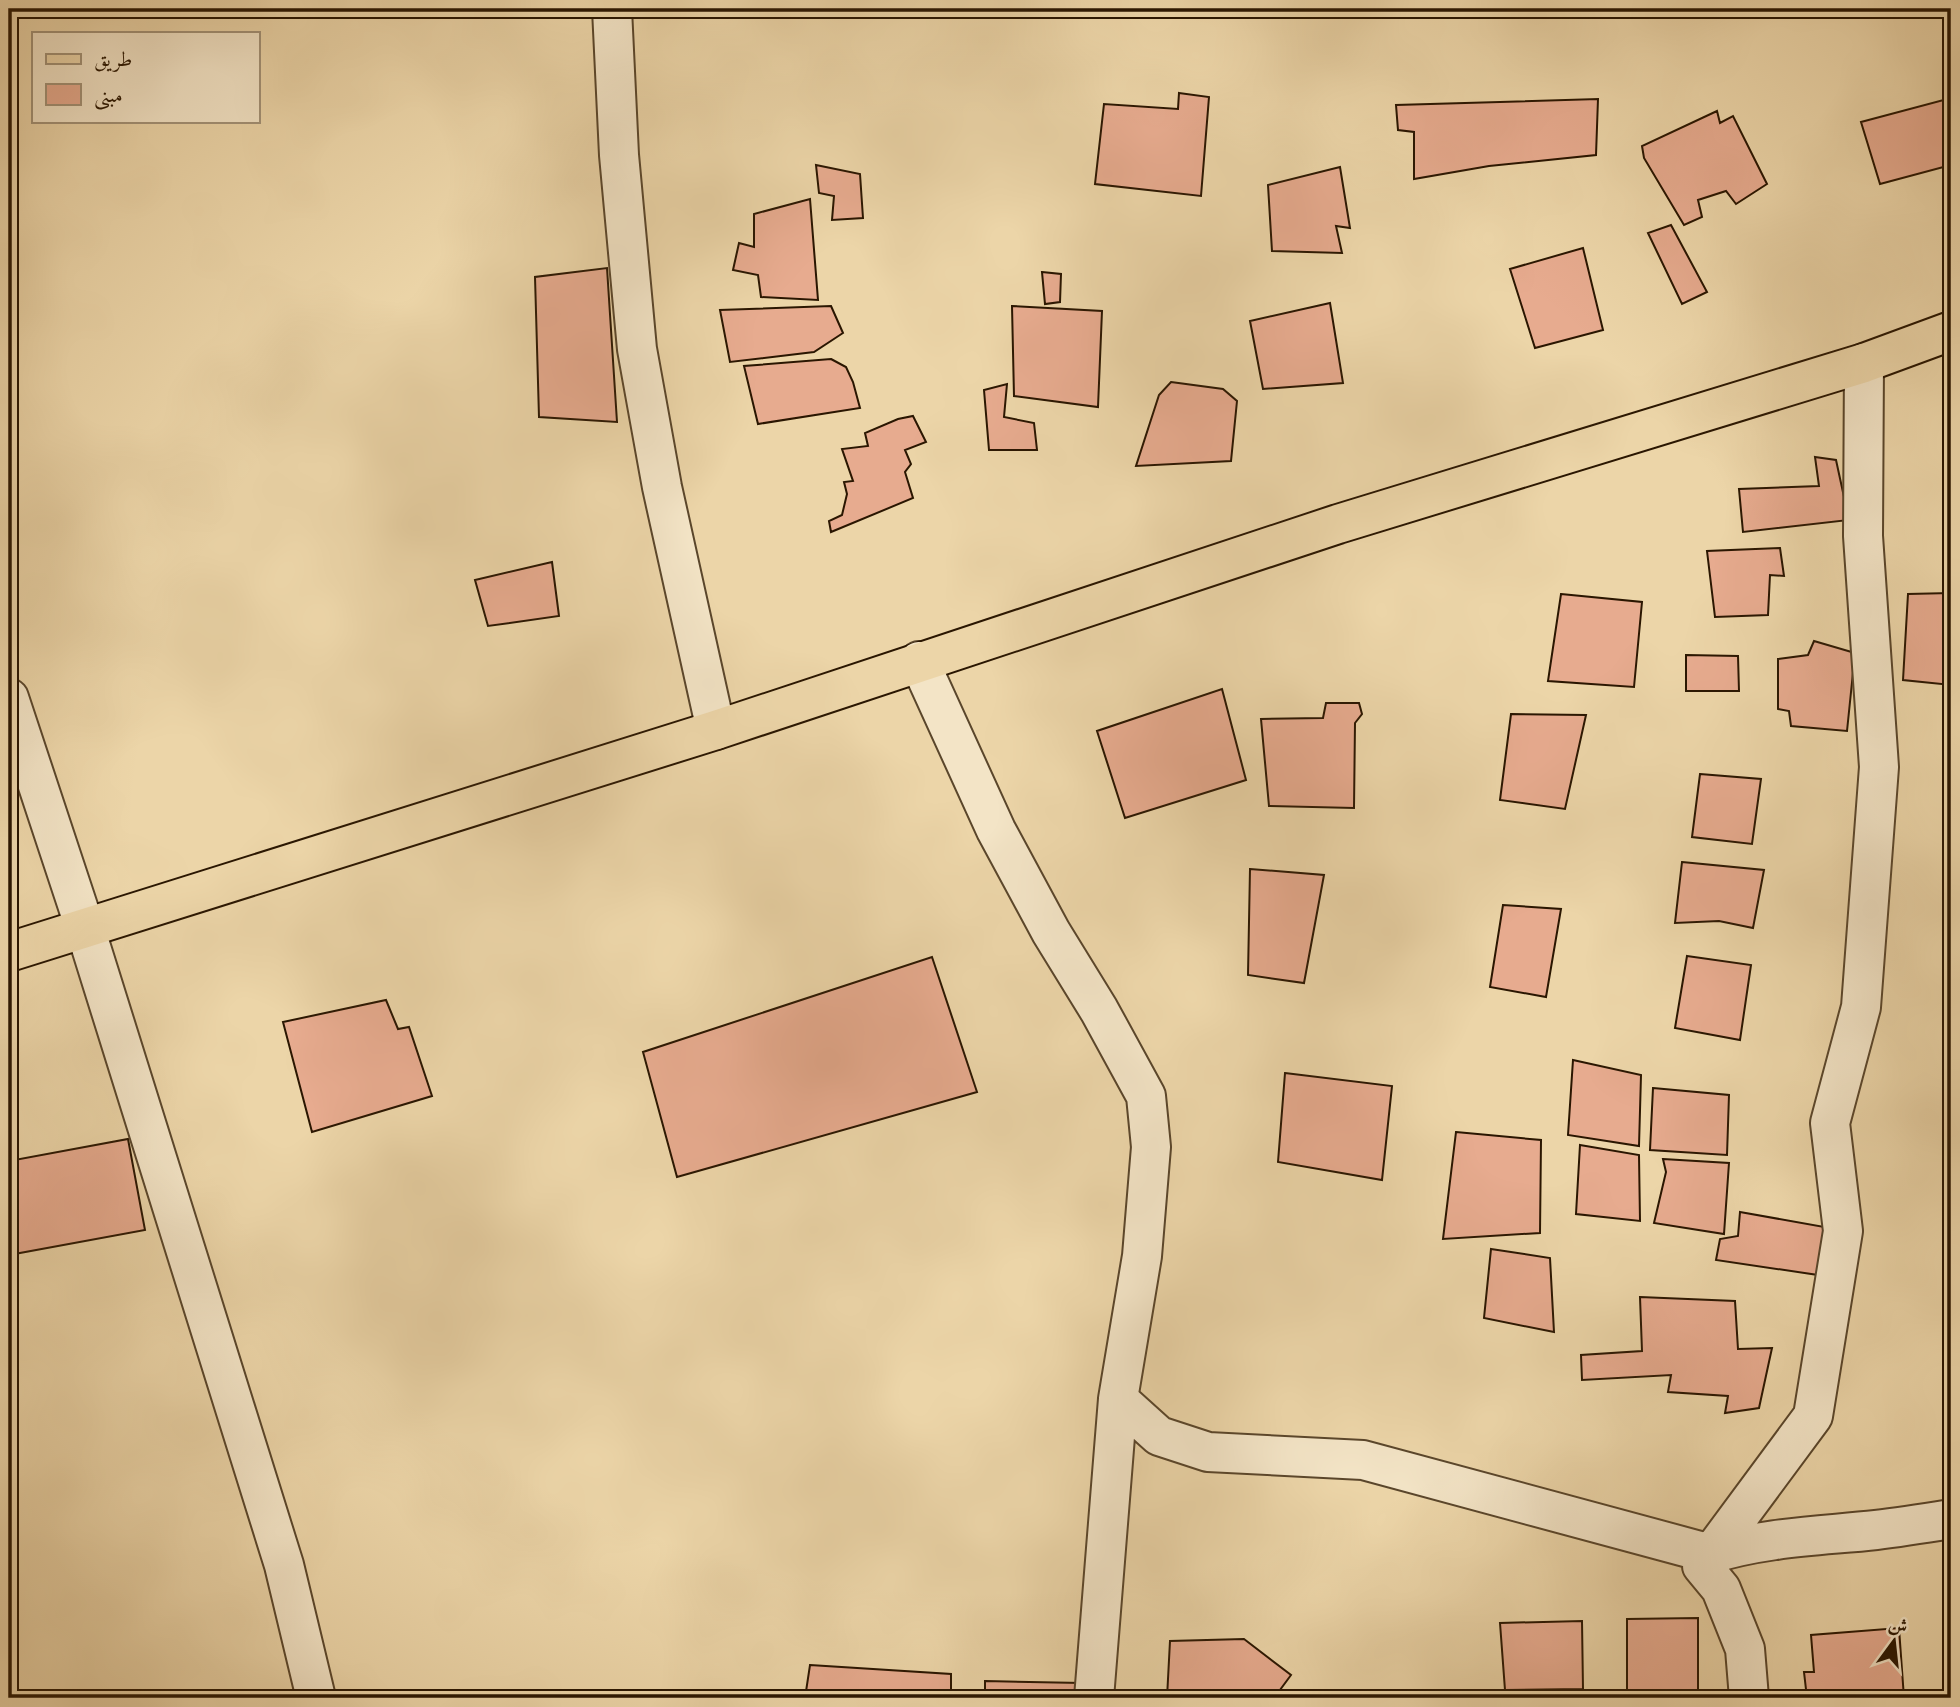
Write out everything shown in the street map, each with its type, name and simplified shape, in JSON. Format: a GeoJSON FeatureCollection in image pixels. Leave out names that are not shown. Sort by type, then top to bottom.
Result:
{"type":"FeatureCollection","features":[{"type":"Feature","properties":{"kind":"main road"},"geometry":{"type":"LineString","coordinates":[[9,951],[716,730],[1338,524],[1864,363],[1951,331]]}},
{"type":"Feature","properties":{"kind":"street"},"geometry":{"type":"LineString","coordinates":[[612,9],[619,155],[637,349],[662,487],[716,730]]}},
{"type":"Feature","properties":{"kind":"street"},"geometry":{"type":"LineString","coordinates":[[1749,1698],[1745,1649],[1721,1589],[1702,1566],[1813,1416],[1843,1231],[1830,1123],[1861,1007],[1879,767],[1863,536],[1864,363]]}},
{"type":"Feature","properties":{"kind":"street"},"geometry":{"type":"LineString","coordinates":[[919,661],[996,830],[1051,932],[1099,1010],[1146,1096],[1151,1147],[1142,1256],[1118,1399],[1094,1698]]}},
{"type":"Feature","properties":{"kind":"street"},"geometry":{"type":"LineString","coordinates":[[9,698],[85,928],[284,1565],[316,1698]]}},
{"type":"Feature","properties":{"kind":"street"},"geometry":{"type":"LineString","coordinates":[[1118,1399],[1158,1436],[1208,1452],[1363,1460],[1711,1554],[1741,1544],[1798,1536],[1877,1530],[1951,1519]]}},
{"type":"Feature","properties":{"kind":"building"},"geometry":{"type":"Polygon","coordinates":[[[776,9],[873,9],[874,15],[777,11],[776,9]]]}},
{"type":"Feature","properties":{"kind":"building"},"geometry":{"type":"Polygon","coordinates":[[[1179,93],[1209,97],[1201,196],[1095,184],[1104,104],[1178,109],[1179,93]]]}},
{"type":"Feature","properties":{"kind":"building"},"geometry":{"type":"Polygon","coordinates":[[[1951,98],[1951,165],[1880,184],[1861,122],[1951,98]]]}},
{"type":"Feature","properties":{"kind":"building"},"geometry":{"type":"Polygon","coordinates":[[[1598,99],[1596,155],[1489,166],[1414,179],[1414,132],[1398,130],[1396,105],[1598,99]]]}},
{"type":"Feature","properties":{"kind":"building"},"geometry":{"type":"Polygon","coordinates":[[[1717,111],[1720,123],[1733,116],[1767,184],[1736,204],[1726,191],[1698,200],[1702,217],[1684,225],[1644,158],[1642,146],[1717,111]]]}},
{"type":"Feature","properties":{"kind":"building"},"geometry":{"type":"Polygon","coordinates":[[[816,165],[860,174],[863,218],[832,220],[834,196],[819,193],[816,165]]]}},
{"type":"Feature","properties":{"kind":"building"},"geometry":{"type":"Polygon","coordinates":[[[1340,167],[1350,228],[1336,226],[1342,253],[1272,251],[1268,185],[1340,167]]]}},
{"type":"Feature","properties":{"kind":"building"},"geometry":{"type":"Polygon","coordinates":[[[810,199],[818,300],[761,297],[758,275],[733,270],[739,243],[754,247],[754,214],[810,199]]]}},
{"type":"Feature","properties":{"kind":"building"},"geometry":{"type":"Polygon","coordinates":[[[1671,225],[1707,292],[1682,304],[1648,233],[1671,225]]]}},
{"type":"Feature","properties":{"kind":"building"},"geometry":{"type":"Polygon","coordinates":[[[1583,248],[1603,330],[1535,348],[1510,269],[1583,248]]]}},
{"type":"Feature","properties":{"kind":"building"},"geometry":{"type":"Polygon","coordinates":[[[607,268],[617,422],[539,417],[535,277],[607,268]]]}},
{"type":"Feature","properties":{"kind":"building"},"geometry":{"type":"Polygon","coordinates":[[[1042,272],[1061,274],[1060,302],[1045,304],[1042,272]]]}},
{"type":"Feature","properties":{"kind":"building"},"geometry":{"type":"Polygon","coordinates":[[[1330,303],[1343,383],[1263,389],[1250,321],[1330,303]]]}},
{"type":"Feature","properties":{"kind":"building"},"geometry":{"type":"Polygon","coordinates":[[[831,306],[843,333],[814,352],[730,362],[720,310],[831,306]]]}},
{"type":"Feature","properties":{"kind":"building"},"geometry":{"type":"Polygon","coordinates":[[[1012,306],[1102,311],[1098,407],[1014,396],[1012,306]]]}},
{"type":"Feature","properties":{"kind":"building"},"geometry":{"type":"Polygon","coordinates":[[[831,359],[846,367],[860,408],[758,424],[744,366],[831,359]]]}},
{"type":"Feature","properties":{"kind":"building"},"geometry":{"type":"Polygon","coordinates":[[[1171,382],[1223,389],[1237,401],[1231,461],[1136,466],[1159,395],[1171,382]]]}},
{"type":"Feature","properties":{"kind":"building"},"geometry":{"type":"Polygon","coordinates":[[[1007,384],[1004,417],[1034,423],[1037,450],[989,450],[984,390],[1007,384]]]}},
{"type":"Feature","properties":{"kind":"building"},"geometry":{"type":"Polygon","coordinates":[[[913,416],[926,442],[905,450],[911,464],[905,472],[913,498],[831,532],[829,521],[842,515],[847,494],[844,482],[853,481],[842,449],[868,446],[865,433],[898,419],[913,416]]]}},
{"type":"Feature","properties":{"kind":"building"},"geometry":{"type":"Polygon","coordinates":[[[1815,457],[1836,460],[1849,520],[1743,532],[1739,489],[1819,486],[1815,457]]]}},
{"type":"Feature","properties":{"kind":"building"},"geometry":{"type":"Polygon","coordinates":[[[1780,548],[1784,576],[1770,575],[1768,615],[1715,617],[1707,551],[1780,548]]]}},
{"type":"Feature","properties":{"kind":"building"},"geometry":{"type":"Polygon","coordinates":[[[552,562],[559,616],[488,626],[475,580],[552,562]]]}},
{"type":"Feature","properties":{"kind":"building"},"geometry":{"type":"Polygon","coordinates":[[[1951,593],[1951,685],[1903,680],[1908,594],[1951,593]]]}},
{"type":"Feature","properties":{"kind":"building"},"geometry":{"type":"Polygon","coordinates":[[[1561,594],[1642,602],[1634,687],[1548,681],[1561,594]]]}},
{"type":"Feature","properties":{"kind":"building"},"geometry":{"type":"Polygon","coordinates":[[[1814,641],[1855,653],[1847,731],[1791,726],[1789,711],[1778,709],[1778,659],[1808,655],[1814,641]]]}},
{"type":"Feature","properties":{"kind":"building"},"geometry":{"type":"Polygon","coordinates":[[[1686,655],[1738,656],[1739,691],[1686,691],[1686,655]]]}},
{"type":"Feature","properties":{"kind":"building"},"geometry":{"type":"Polygon","coordinates":[[[1222,689],[1246,780],[1125,818],[1097,731],[1222,689]]]}},
{"type":"Feature","properties":{"kind":"building"},"geometry":{"type":"Polygon","coordinates":[[[1326,703],[1359,703],[1362,714],[1355,723],[1354,808],[1269,806],[1261,719],[1323,718],[1326,703]]]}},
{"type":"Feature","properties":{"kind":"building"},"geometry":{"type":"Polygon","coordinates":[[[1511,714],[1586,715],[1565,809],[1500,800],[1511,714]]]}},
{"type":"Feature","properties":{"kind":"building"},"geometry":{"type":"Polygon","coordinates":[[[1700,774],[1761,779],[1752,844],[1692,837],[1700,774]]]}},
{"type":"Feature","properties":{"kind":"building"},"geometry":{"type":"Polygon","coordinates":[[[1682,862],[1764,870],[1753,928],[1719,921],[1675,923],[1682,862]]]}},
{"type":"Feature","properties":{"kind":"building"},"geometry":{"type":"Polygon","coordinates":[[[1250,869],[1324,875],[1304,983],[1248,975],[1250,869]]]}},
{"type":"Feature","properties":{"kind":"building"},"geometry":{"type":"Polygon","coordinates":[[[1503,905],[1561,909],[1546,997],[1490,987],[1503,905]]]}},
{"type":"Feature","properties":{"kind":"building"},"geometry":{"type":"Polygon","coordinates":[[[1687,956],[1751,965],[1740,1040],[1675,1028],[1687,956]]]}},
{"type":"Feature","properties":{"kind":"building"},"geometry":{"type":"Polygon","coordinates":[[[932,957],[977,1092],[677,1177],[643,1052],[932,957]]]}},
{"type":"Feature","properties":{"kind":"building"},"geometry":{"type":"Polygon","coordinates":[[[386,1000],[398,1029],[409,1027],[432,1096],[312,1132],[283,1022],[386,1000]]]}},
{"type":"Feature","properties":{"kind":"building"},"geometry":{"type":"Polygon","coordinates":[[[1573,1060],[1641,1075],[1639,1146],[1568,1135],[1573,1060]]]}},
{"type":"Feature","properties":{"kind":"building"},"geometry":{"type":"Polygon","coordinates":[[[1285,1073],[1392,1086],[1382,1180],[1278,1162],[1285,1073]]]}},
{"type":"Feature","properties":{"kind":"building"},"geometry":{"type":"Polygon","coordinates":[[[1653,1088],[1729,1095],[1727,1155],[1650,1150],[1653,1088]]]}},
{"type":"Feature","properties":{"kind":"building"},"geometry":{"type":"Polygon","coordinates":[[[1456,1132],[1541,1140],[1540,1233],[1443,1239],[1456,1132]]]}},
{"type":"Feature","properties":{"kind":"building"},"geometry":{"type":"Polygon","coordinates":[[[128,1139],[145,1230],[9,1255],[9,1161],[128,1139]]]}},
{"type":"Feature","properties":{"kind":"building"},"geometry":{"type":"Polygon","coordinates":[[[1580,1145],[1639,1155],[1640,1221],[1576,1214],[1580,1145]]]}},
{"type":"Feature","properties":{"kind":"building"},"geometry":{"type":"Polygon","coordinates":[[[1663,1159],[1729,1163],[1724,1234],[1654,1223],[1666,1172],[1663,1159]]]}},
{"type":"Feature","properties":{"kind":"building"},"geometry":{"type":"Polygon","coordinates":[[[1740,1212],[1830,1228],[1825,1276],[1716,1260],[1720,1239],[1738,1236],[1740,1212]]]}},
{"type":"Feature","properties":{"kind":"building"},"geometry":{"type":"Polygon","coordinates":[[[1491,1249],[1550,1258],[1554,1332],[1484,1318],[1491,1249]]]}},
{"type":"Feature","properties":{"kind":"building"},"geometry":{"type":"Polygon","coordinates":[[[1640,1297],[1735,1301],[1738,1349],[1772,1348],[1759,1408],[1725,1413],[1728,1396],[1668,1392],[1671,1375],[1582,1380],[1581,1355],[1642,1351],[1640,1297]]]}},
{"type":"Feature","properties":{"kind":"building"},"geometry":{"type":"Polygon","coordinates":[[[1698,1618],[1698,1698],[1627,1698],[1627,1619],[1698,1618]]]}},
{"type":"Feature","properties":{"kind":"building"},"geometry":{"type":"Polygon","coordinates":[[[1582,1621],[1583,1689],[1505,1690],[1500,1623],[1582,1621]]]}},
{"type":"Feature","properties":{"kind":"building"},"geometry":{"type":"Polygon","coordinates":[[[1899,1628],[1904,1698],[1807,1698],[1804,1672],[1814,1672],[1811,1635],[1899,1628]]]}},
{"type":"Feature","properties":{"kind":"building"},"geometry":{"type":"Polygon","coordinates":[[[1244,1639],[1291,1675],[1274,1698],[1167,1698],[1170,1641],[1244,1639]]]}},
{"type":"Feature","properties":{"kind":"building"},"geometry":{"type":"Polygon","coordinates":[[[810,1665],[951,1674],[951,1698],[805,1698],[810,1665]]]}},
{"type":"Feature","properties":{"kind":"building"},"geometry":{"type":"Polygon","coordinates":[[[985,1681],[1082,1683],[1081,1698],[985,1698],[985,1681]]]}}]}
